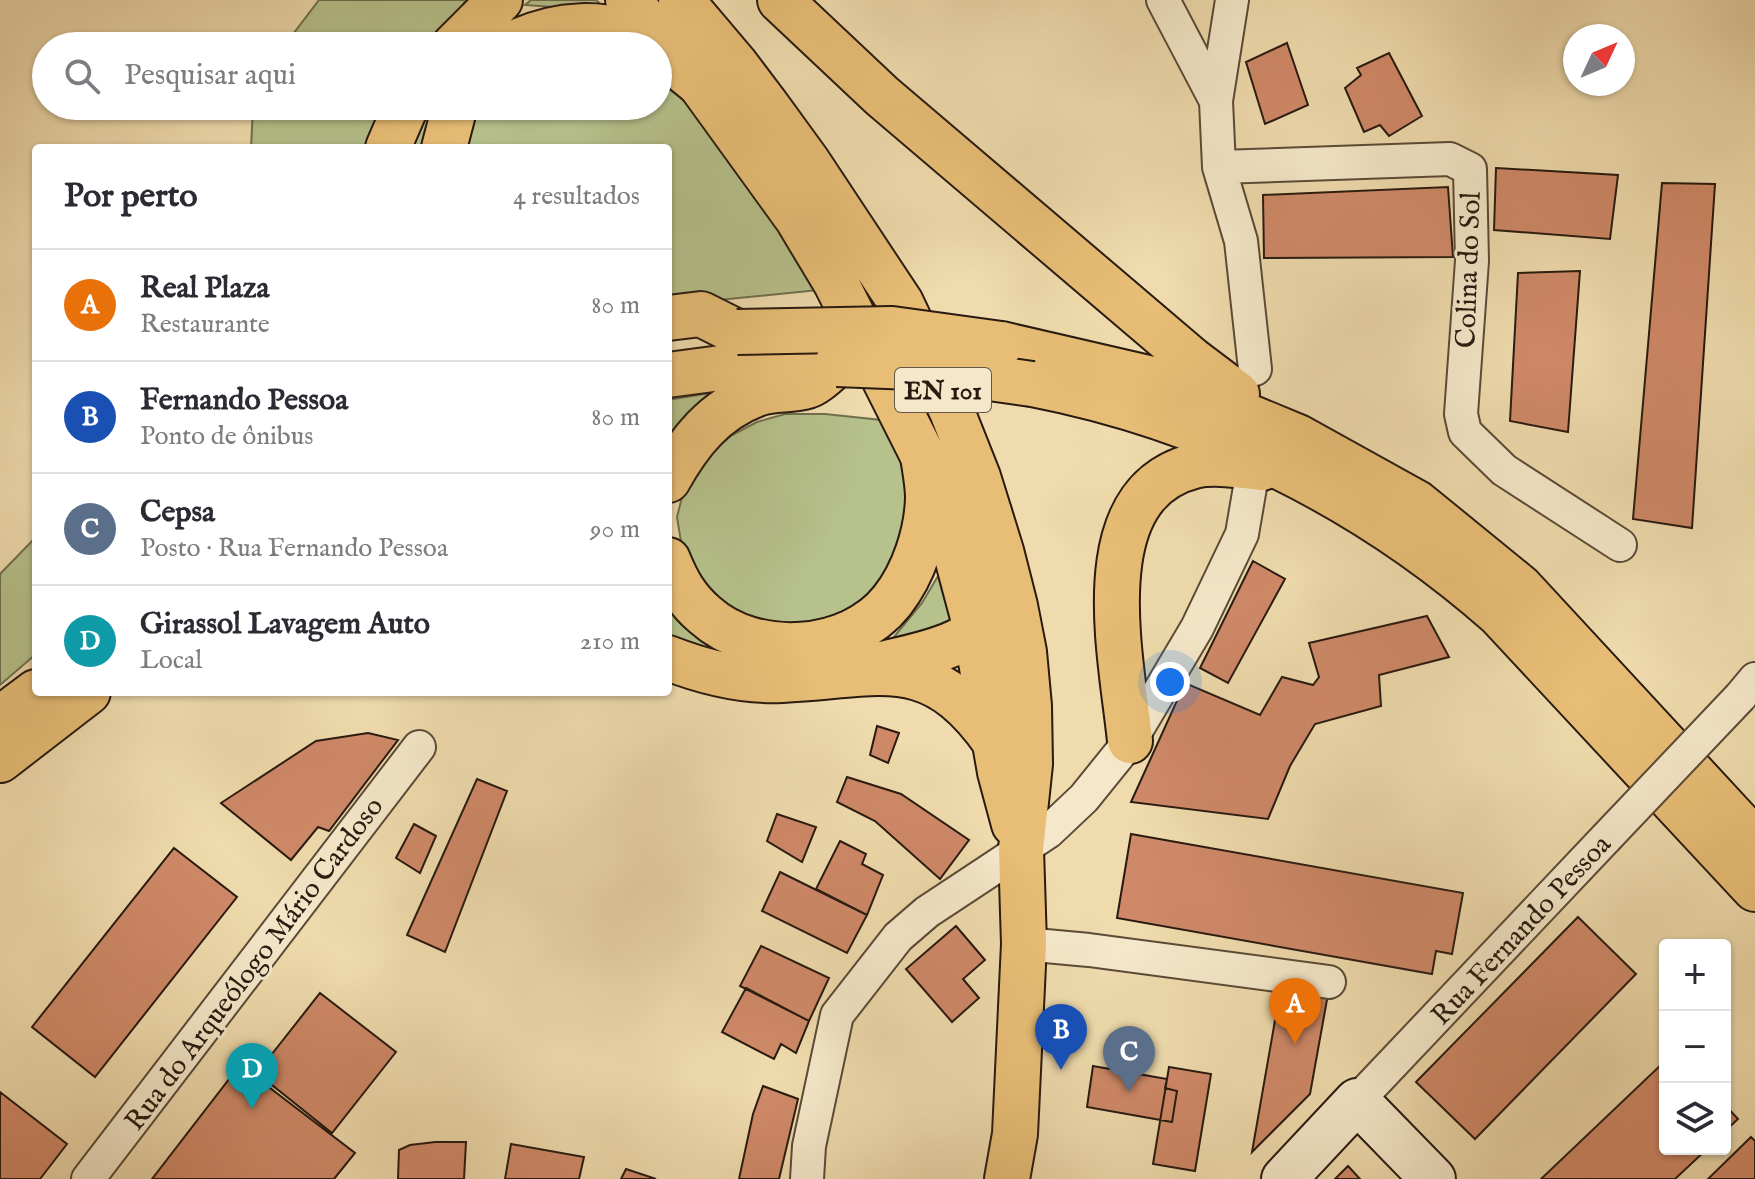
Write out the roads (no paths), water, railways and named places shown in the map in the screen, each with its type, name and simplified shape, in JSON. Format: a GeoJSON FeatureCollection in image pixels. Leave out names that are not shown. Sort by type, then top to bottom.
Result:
{"type":"FeatureCollection","features":[{"type":"Feature","properties":{"kind":"main road"},"geometry":{"type":"LineString","coordinates":[[464,32],[486,0]]}},
{"type":"Feature","properties":{"kind":"main road"},"geometry":{"type":"LineString","coordinates":[[468,32],[500,0]]}},
{"type":"Feature","properties":{"kind":"main road","name":"EN 101"},"geometry":{"type":"LineString","coordinates":[[628,0],[655,32]]}},
{"type":"Feature","properties":{"kind":"main road","name":"EN 101"},"geometry":{"type":"LineString","coordinates":[[681,0],[767,106],[901,303],[951,409],[989,513],[1015,606],[1028,692],[1030,764],[1021,849],[1024,944],[1015,1134],[1007,1179]]}},
{"type":"Feature","properties":{"kind":"main road"},"geometry":{"type":"LineString","coordinates":[[780,0],[882,96],[1192,360],[1278,465]]}},
{"type":"Feature","properties":{"kind":"main road"},"geometry":{"type":"LineString","coordinates":[[544,32],[579,25],[619,32]]}},
{"type":"Feature","properties":{"kind":"main road","name":"EN 101"},"geometry":{"type":"LineString","coordinates":[[672,51],[700,84],[789,206],[836,283],[923,456],[946,516],[976,631],[1000,772],[1021,849]]}},
{"type":"Feature","properties":{"kind":"main road"},"geometry":{"type":"LineString","coordinates":[[672,61],[700,84]]}},
{"type":"Feature","properties":{"kind":"main road"},"geometry":{"type":"LineString","coordinates":[[390,144],[400,120]]}},
{"type":"Feature","properties":{"kind":"main road"},"geometry":{"type":"LineString","coordinates":[[445,144],[451,120]]}},
{"type":"Feature","properties":{"kind":"main road"},"geometry":{"type":"LineString","coordinates":[[672,318],[701,314],[744,348]]}},
{"type":"Feature","properties":{"kind":"main road","name":"EN 101"},"geometry":{"type":"LineString","coordinates":[[672,374],[744,348],[892,329],[1001,344],[1165,382],[1278,465],[1379,480],[1417,503],[1520,587],[1755,841]]}},
{"type":"Feature","properties":{"kind":"main road","name":"EN 101"},"geometry":{"type":"LineString","coordinates":[[672,341],[744,348],[837,364],[912,367],[1082,394],[1147,411],[1278,465],[1382,524],[1460,580],[1499,614],[1755,889]]}},
{"type":"Feature","properties":{"kind":"main road"},"geometry":{"type":"LineString","coordinates":[[672,472],[684,450],[705,426],[733,405],[759,393],[810,386],[837,364]]}},
{"type":"Feature","properties":{"kind":"main road"},"geometry":{"type":"LineString","coordinates":[[672,570],[681,591],[705,616],[731,633],[792,645],[844,637],[872,621],[893,600],[911,569],[925,523],[928,497],[923,456]]}},
{"type":"Feature","properties":{"kind":"main road"},"geometry":{"type":"LineString","coordinates":[[1130,741],[1117,606],[1118,564],[1124,536],[1136,509],[1152,487],[1197,465],[1278,465]]}},
{"type":"Feature","properties":{"kind":"main road"},"geometry":{"type":"LineString","coordinates":[[836,675],[954,644],[976,631],[987,619],[995,601],[997,581],[989,513]]}},
{"type":"Feature","properties":{"kind":"main road"},"geometry":{"type":"LineString","coordinates":[[672,660],[737,678],[780,680],[881,672],[910,675],[962,702],[995,742]]}},
{"type":"Feature","properties":{"kind":"main road"},"geometry":{"type":"LineString","coordinates":[[0,719],[32,695]]}},
{"type":"Feature","properties":{"kind":"main road"},"geometry":{"type":"LineString","coordinates":[[0,760],[83,696]]}},
{"type":"Feature","properties":{"kind":"street"},"geometry":{"type":"LineString","coordinates":[[1163,0],[1216,101]]}},
{"type":"Feature","properties":{"kind":"street"},"geometry":{"type":"LineString","coordinates":[[1232,0],[1216,101],[1219,167],[1241,241],[1255,369]]}},
{"type":"Feature","properties":{"kind":"street","name":"Colina do Sol"},"geometry":{"type":"LineString","coordinates":[[1219,167],[1450,159],[1470,169],[1472,261],[1461,414],[1465,432],[1504,470],[1620,545]]}},
{"type":"Feature","properties":{"kind":"street"},"geometry":{"type":"LineString","coordinates":[[807,1179],[809,1146],[837,1015],[898,937],[927,912],[1048,832],[1084,798],[1130,741],[1197,628],[1278,465]]}},
{"type":"Feature","properties":{"kind":"street","name":"Rua Fernando Pessoa"},"geometry":{"type":"LineString","coordinates":[[1284,1179],[1748,688]]}},
{"type":"Feature","properties":{"kind":"street","name":"Rua do Arqueólogo Mário Cardoso"},"geometry":{"type":"LineString","coordinates":[[88,1179],[419,747]]}},
{"type":"Feature","properties":{"kind":"street"},"geometry":{"type":"LineString","coordinates":[[1024,944],[1329,982]]}},
{"type":"Feature","properties":{"kind":"street"},"geometry":{"type":"LineString","coordinates":[[1357,1101],[1433,1179]]}},
{"type":"Feature","properties":{"kind":"place","name":"Real Plaza"},"geometry":{"type":"Point","coordinates":[1295,1044]}},
{"type":"Feature","properties":{"kind":"place","name":"Fernando Pessoa"},"geometry":{"type":"Point","coordinates":[1061,1070]}},
{"type":"Feature","properties":{"kind":"place","name":"Cepsa"},"geometry":{"type":"Point","coordinates":[1129,1092]}},
{"type":"Feature","properties":{"kind":"place","name":"Girassol Lavagem Auto"},"geometry":{"type":"Point","coordinates":[252,1109]}}]}
